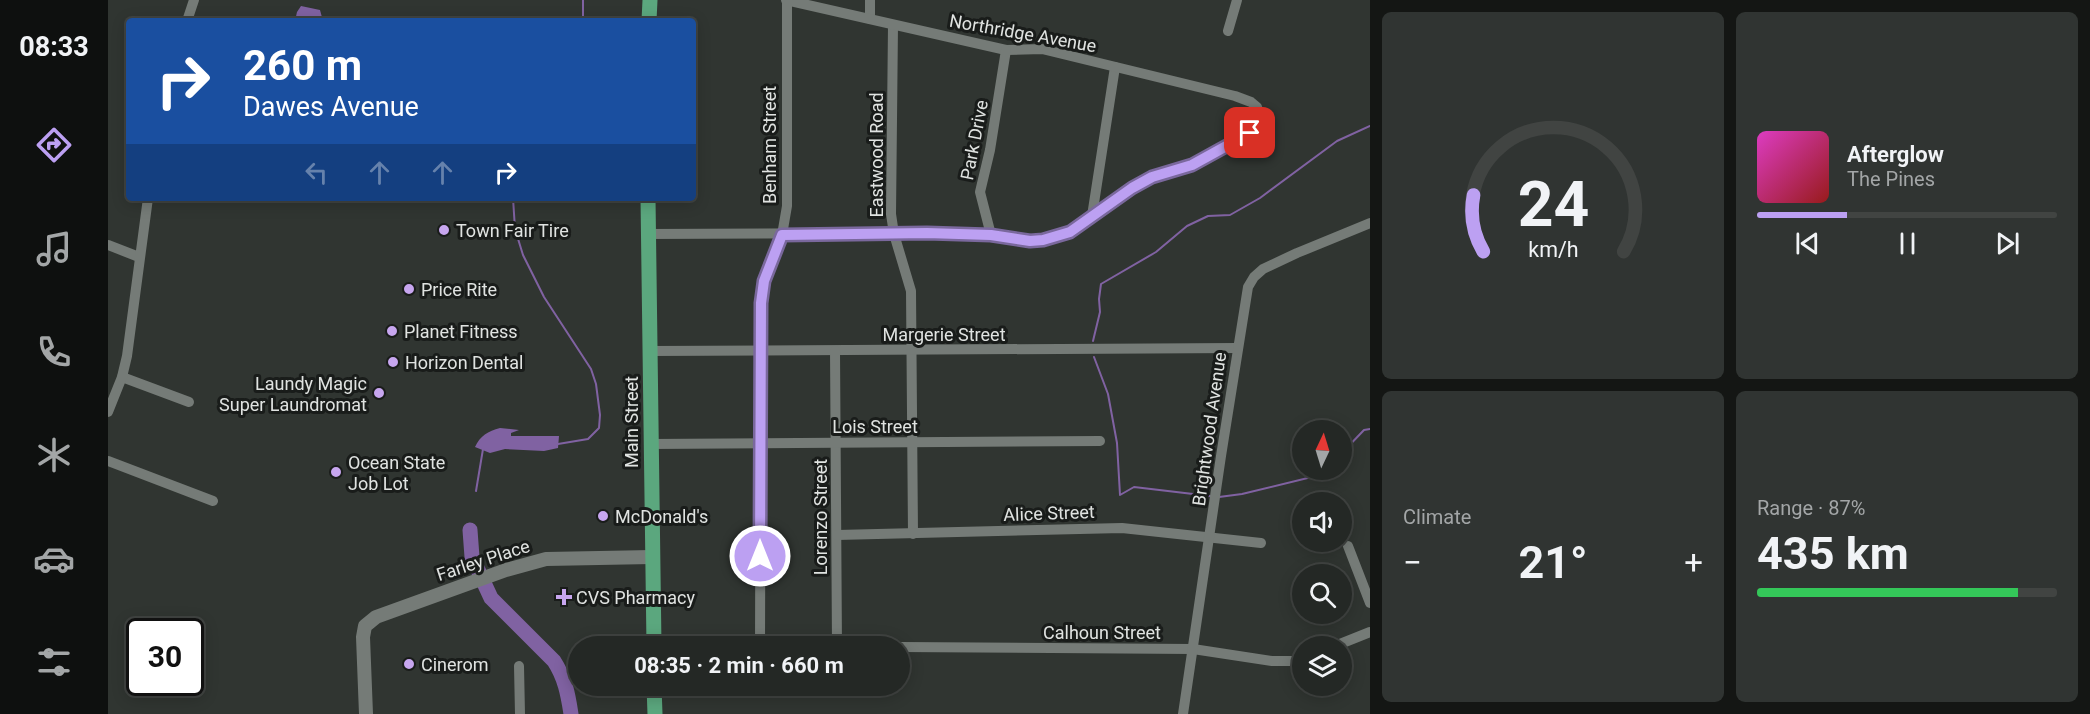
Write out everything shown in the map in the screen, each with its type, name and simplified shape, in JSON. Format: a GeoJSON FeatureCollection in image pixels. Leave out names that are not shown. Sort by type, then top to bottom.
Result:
{"type":"FeatureCollection","features":[{"type":"Feature","properties":{"kind":"main road"},"geometry":{"type":"LineString","coordinates":[[649,18],[650,0]]}},
{"type":"Feature","properties":{"kind":"main road","name":"Main Street"},"geometry":{"type":"LineString","coordinates":[[648,201],[654,636]]}},
{"type":"Feature","properties":{"kind":"main road","name":"Farley Place"},"geometry":{"type":"LineString","coordinates":[[366,714],[363,636],[367,624],[386,612],[546,559],[652,557]]}},
{"type":"Feature","properties":{"kind":"main road"},"geometry":{"type":"LineString","coordinates":[[654,696],[655,714]]}},
{"type":"Feature","properties":{"kind":"street"},"geometry":{"type":"LineString","coordinates":[[188,18],[194,0]]}},
{"type":"Feature","properties":{"kind":"street","name":"Northridge Avenue"},"geometry":{"type":"LineString","coordinates":[[787,0],[1006,50],[1042,50],[1235,96],[1257,107],[1260,116],[1259,125],[1250,133],[1192,165],[1152,177],[1092,216]]}},
{"type":"Feature","properties":{"kind":"street","name":"Benham Street"},"geometry":{"type":"LineString","coordinates":[[760,636],[761,303],[764,281],[782,235],[787,206],[787,0]]}},
{"type":"Feature","properties":{"kind":"street"},"geometry":{"type":"LineString","coordinates":[[870,0],[870,20]]}},
{"type":"Feature","properties":{"kind":"street"},"geometry":{"type":"LineString","coordinates":[[1228,31],[1237,0]]}},
{"type":"Feature","properties":{"kind":"street","name":"Eastwood Road"},"geometry":{"type":"LineString","coordinates":[[893,26],[891,214],[894,234],[910,291],[913,534]]}},
{"type":"Feature","properties":{"kind":"street","name":"Park Drive"},"geometry":{"type":"LineString","coordinates":[[991,235],[980,192],[990,150],[1006,50]]}},
{"type":"Feature","properties":{"kind":"street"},"geometry":{"type":"LineString","coordinates":[[648,234],[927,233],[991,235],[1030,241],[1043,240],[1070,232],[1092,216],[1115,67]]}},
{"type":"Feature","properties":{"kind":"street"},"geometry":{"type":"LineString","coordinates":[[108,412],[112,388],[122,377],[127,356],[148,201]]}},
{"type":"Feature","properties":{"kind":"street","name":"Brightwood Avenue"},"geometry":{"type":"LineString","coordinates":[[1183,714],[1248,287],[1263,269],[1370,223]]}},
{"type":"Feature","properties":{"kind":"street"},"geometry":{"type":"LineString","coordinates":[[108,245],[140,257]]}},
{"type":"Feature","properties":{"kind":"street","name":"Margerie Street"},"geometry":{"type":"LineString","coordinates":[[650,351],[1238,348]]}},
{"type":"Feature","properties":{"kind":"street","name":"Lorenzo Street"},"geometry":{"type":"LineString","coordinates":[[835,351],[837,636]]}},
{"type":"Feature","properties":{"kind":"street"},"geometry":{"type":"LineString","coordinates":[[122,377],[189,402]]}},
{"type":"Feature","properties":{"kind":"street","name":"Lois Street"},"geometry":{"type":"LineString","coordinates":[[651,444],[1100,441]]}},
{"type":"Feature","properties":{"kind":"street"},"geometry":{"type":"LineString","coordinates":[[108,461],[213,501]]}},
{"type":"Feature","properties":{"kind":"street","name":"Alice Street"},"geometry":{"type":"LineString","coordinates":[[837,535],[1122,528],[1261,543]]}},
{"type":"Feature","properties":{"kind":"street"},"geometry":{"type":"LineString","coordinates":[[1350,552],[1370,603]]}},
{"type":"Feature","properties":{"kind":"street"},"geometry":{"type":"LineString","coordinates":[[1352,639],[1370,632]]}},
{"type":"Feature","properties":{"kind":"street","name":"Calhoun Street"},"geometry":{"type":"LineString","coordinates":[[910,647],[1193,649],[1272,661],[1292,661]]}},
{"type":"Feature","properties":{"kind":"street"},"geometry":{"type":"LineString","coordinates":[[519,666],[520,714]]}},
{"type":"Feature","properties":{"kind":"shaded area"},"geometry":{"type":"Polygon","coordinates":[[[301,6],[320,10],[322,18],[296,18],[301,6]]]}},
{"type":"Feature","properties":{"kind":"shaded area"},"geometry":{"type":"Polygon","coordinates":[[[500,428],[519,430],[511,433],[511,436],[559,436],[558,448],[544,451],[505,449],[490,453],[475,447],[485,434],[500,428]]]}},
{"type":"Feature","properties":{"kind":"waterway"},"geometry":{"type":"LineString","coordinates":[[583,0],[583,18]]}},
{"type":"Feature","properties":{"kind":"waterway"},"geometry":{"type":"LineString","coordinates":[[1093,341],[1100,312],[1101,284],[1156,252],[1187,226],[1208,216],[1230,215],[1260,198],[1337,141],[1370,126]]}},
{"type":"Feature","properties":{"kind":"waterway"},"geometry":{"type":"LineString","coordinates":[[513,201],[515,229],[523,255],[544,297],[591,369],[596,384],[600,415],[599,428],[588,439],[558,444]]}},
{"type":"Feature","properties":{"kind":"waterway"},"geometry":{"type":"LineString","coordinates":[[1094,357],[1108,394],[1117,443],[1120,495],[1134,487],[1210,496]]}},
{"type":"Feature","properties":{"kind":"waterway"},"geometry":{"type":"LineString","coordinates":[[1352,443],[1364,430],[1370,429]]}},
{"type":"Feature","properties":{"kind":"waterway"},"geometry":{"type":"LineString","coordinates":[[476,491],[483,449]]}},
{"type":"Feature","properties":{"kind":"waterway"},"geometry":{"type":"LineString","coordinates":[[1219,497],[1242,494],[1299,480]]}},
{"type":"Feature","properties":{"kind":"waterway"},"geometry":{"type":"LineString","coordinates":[[470,530],[472,557],[491,598],[554,661],[565,686],[571,714]]}},
{"type":"Feature","properties":{"kind":"place","name":"Town Fair Tire"},"geometry":{"type":"Point","coordinates":[444,230]}},
{"type":"Feature","properties":{"kind":"place","name":"Price Rite"},"geometry":{"type":"Point","coordinates":[409,289]}},
{"type":"Feature","properties":{"kind":"place","name":"Planet Fitness"},"geometry":{"type":"Point","coordinates":[392,331]}},
{"type":"Feature","properties":{"kind":"place","name":"Horizon Dental"},"geometry":{"type":"Point","coordinates":[393,362]}},
{"type":"Feature","properties":{"kind":"place","name":"Laundy Magic Super Laundromat"},"geometry":{"type":"Point","coordinates":[379,393]}},
{"type":"Feature","properties":{"kind":"place","name":"Ocean State Job Lot"},"geometry":{"type":"Point","coordinates":[336,472]}},
{"type":"Feature","properties":{"kind":"place","name":"McDonald's"},"geometry":{"type":"Point","coordinates":[603,516]}},
{"type":"Feature","properties":{"kind":"place","name":"CVS Pharmacy"},"geometry":{"type":"Point","coordinates":[564,597]}},
{"type":"Feature","properties":{"kind":"place","name":"Cinerom"},"geometry":{"type":"Point","coordinates":[409,664]}},
{"type":"Feature","properties":{"kind":"route"},"geometry":{"type":"LineString","coordinates":[[760,556],[761,303],[764,281],[782,235],[927,233],[991,235],[1030,241],[1043,240],[1070,232],[1132,188],[1152,177],[1192,165],[1250,133]]}}]}
